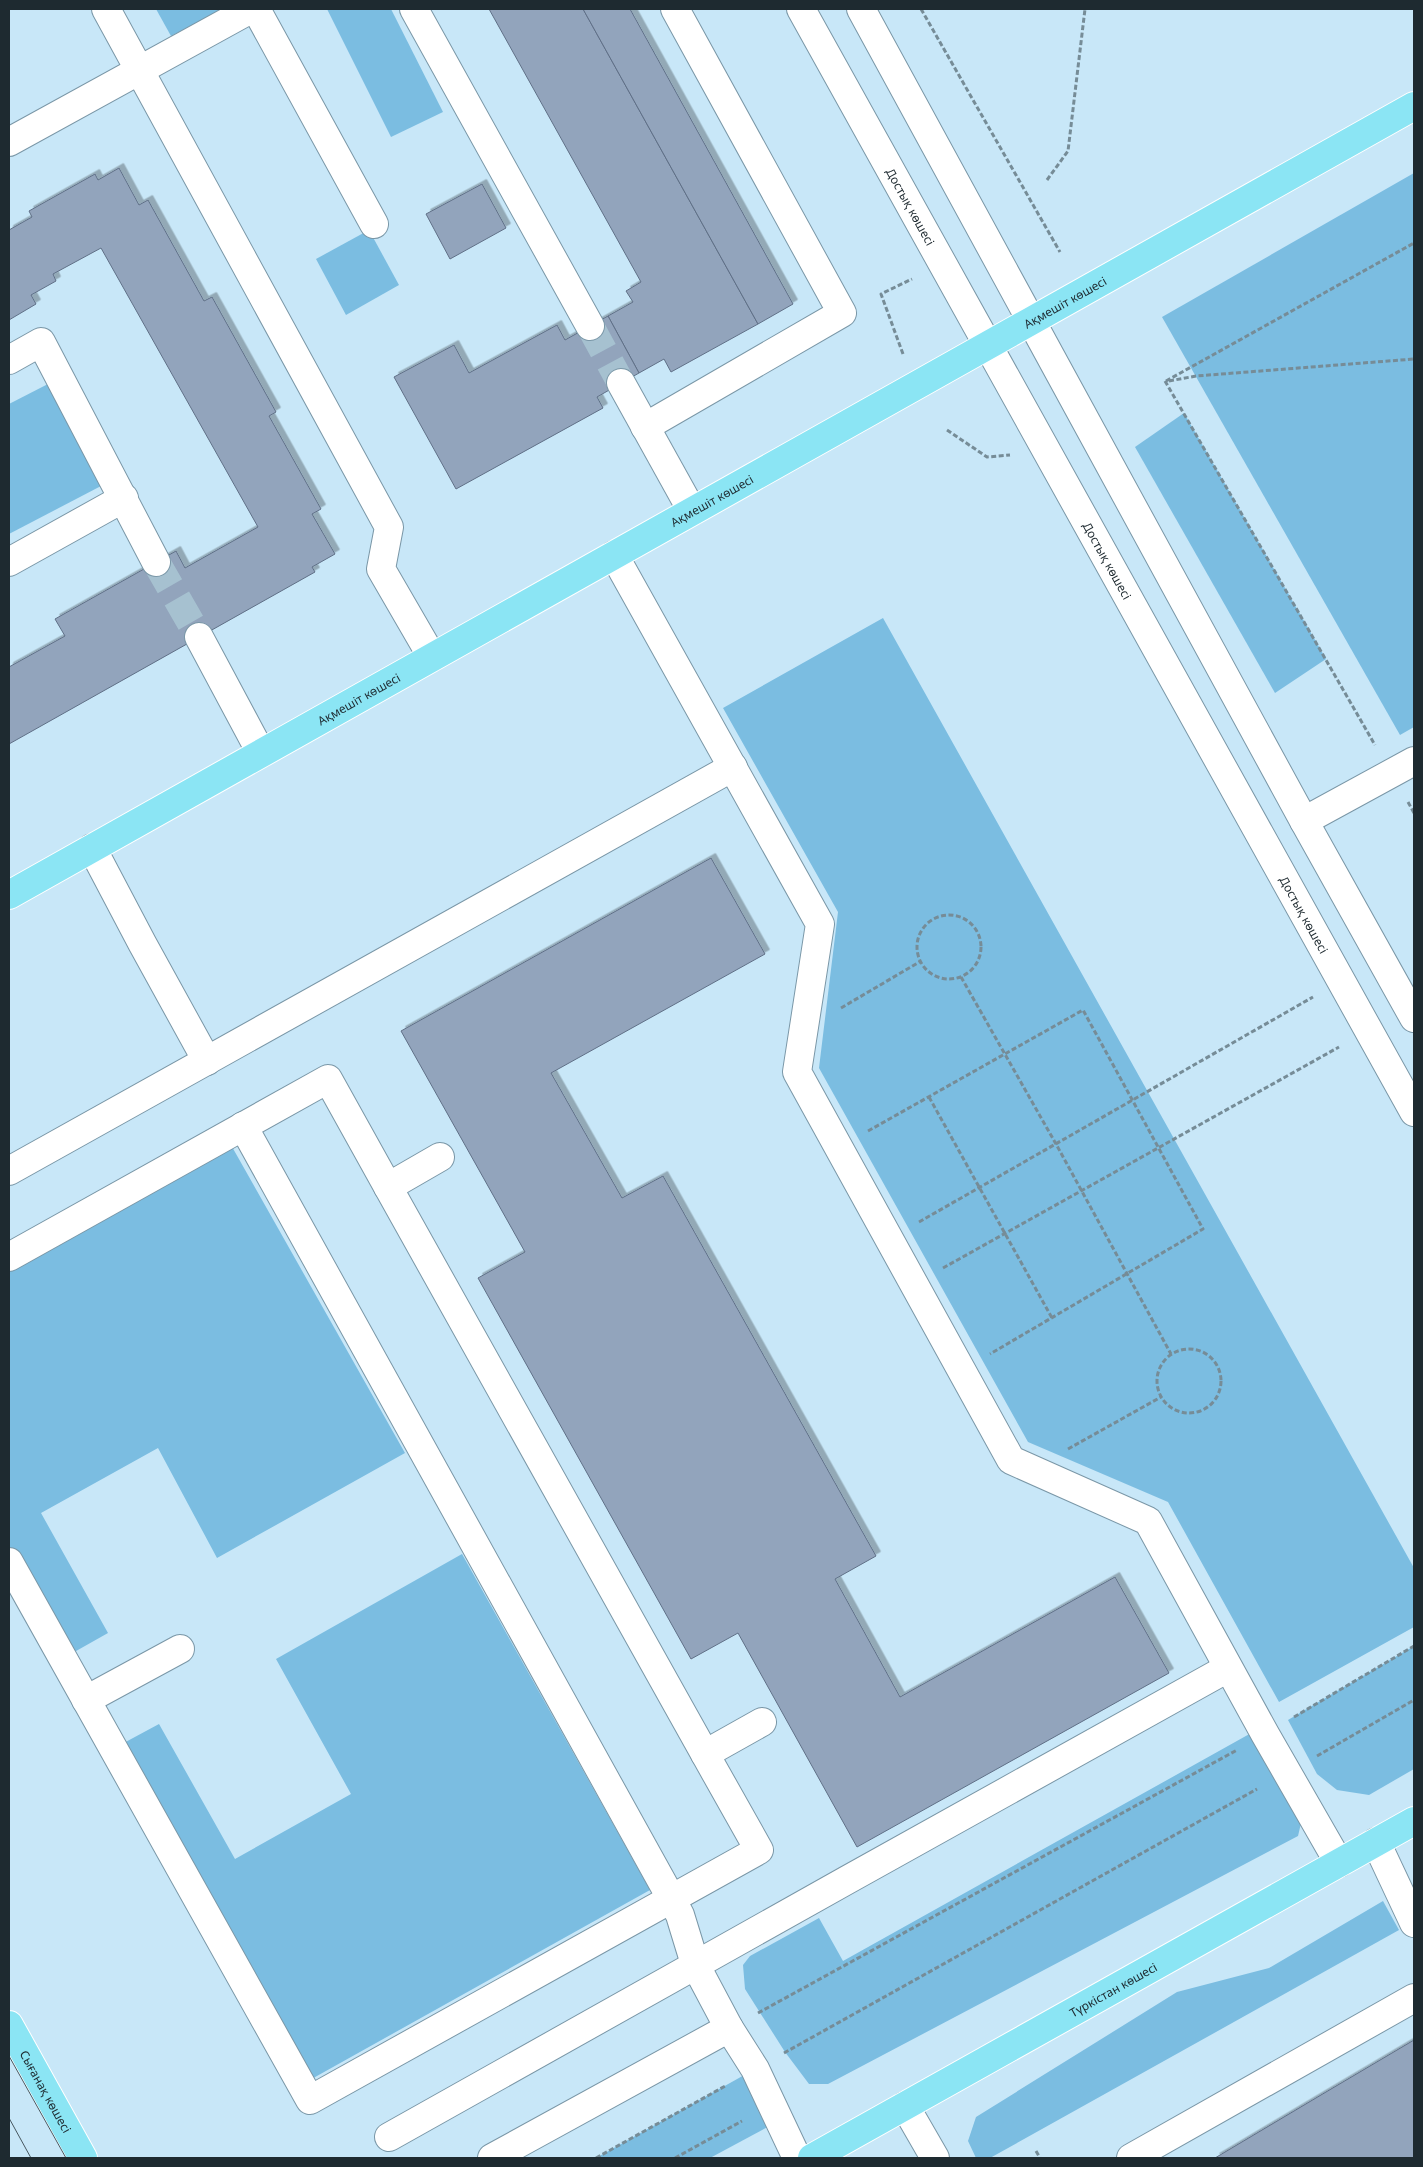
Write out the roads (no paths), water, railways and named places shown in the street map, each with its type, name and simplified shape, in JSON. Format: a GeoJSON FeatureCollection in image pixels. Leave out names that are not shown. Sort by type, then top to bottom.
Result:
{"type":"FeatureCollection","features":[{"type":"Feature","properties":{"kind":"main road","name":"Ақмешіт көшесі"},"geometry":{"type":"LineString","coordinates":[[9,895],[1414,106]]}},
{"type":"Feature","properties":{"kind":"main road","name":"Түркістан көшесі"},"geometry":{"type":"LineString","coordinates":[[812,2158],[1414,1821]]}},
{"type":"Feature","properties":{"kind":"main road","name":"Сығанақ көшесі"},"geometry":{"type":"LineString","coordinates":[[9,2025],[83,2158]]}},
{"type":"Feature","properties":{"kind":"street"},"geometry":{"type":"LineString","coordinates":[[106,9],[389,527],[380,569],[432,657]]}},
{"type":"Feature","properties":{"kind":"street"},"geometry":{"type":"LineString","coordinates":[[9,142],[251,9]]}},
{"type":"Feature","properties":{"kind":"street"},"geometry":{"type":"LineString","coordinates":[[256,9],[374,224]]}},
{"type":"Feature","properties":{"kind":"street"},"geometry":{"type":"LineString","coordinates":[[414,9],[590,326]]}},
{"type":"Feature","properties":{"kind":"street"},"geometry":{"type":"LineString","coordinates":[[645,427],[842,313],[675,9]]}},
{"type":"Feature","properties":{"kind":"street","name":"Достық көшесі"},"geometry":{"type":"LineString","coordinates":[[801,9],[1414,1112]]}},
{"type":"Feature","properties":{"kind":"street"},"geometry":{"type":"LineString","coordinates":[[861,9],[1304,821],[1414,1018]]}},
{"type":"Feature","properties":{"kind":"street"},"geometry":{"type":"LineString","coordinates":[[9,360],[40,342],[124,498],[156,562]]}},
{"type":"Feature","properties":{"kind":"street"},"geometry":{"type":"LineString","coordinates":[[621,383],[692,511]]}},
{"type":"Feature","properties":{"kind":"street"},"geometry":{"type":"LineString","coordinates":[[9,562],[124,498]]}},
{"type":"Feature","properties":{"kind":"street"},"geometry":{"type":"LineString","coordinates":[[614,555],[820,924],[797,1072],[889,1240],[1011,1460],[1148,1521],[1228,1668],[1339,1863]]}},
{"type":"Feature","properties":{"kind":"street"},"geometry":{"type":"LineString","coordinates":[[199,637],[261,753]]}},
{"type":"Feature","properties":{"kind":"street"},"geometry":{"type":"LineString","coordinates":[[1304,821],[1414,761]]}},
{"type":"Feature","properties":{"kind":"street"},"geometry":{"type":"LineString","coordinates":[[9,1171],[733,767]]}},
{"type":"Feature","properties":{"kind":"street"},"geometry":{"type":"LineString","coordinates":[[92,848],[142,944],[207,1061]]}},
{"type":"Feature","properties":{"kind":"street"},"geometry":{"type":"LineString","coordinates":[[9,1257],[328,1079],[758,1850],[310,2100],[9,1562]]}},
{"type":"Feature","properties":{"kind":"street"},"geometry":{"type":"LineString","coordinates":[[243,1126],[671,1898],[680,1915],[695,1964],[729,2028],[755,2069],[797,2158]]}},
{"type":"Feature","properties":{"kind":"street"},"geometry":{"type":"LineString","coordinates":[[388,1187],[440,1157]]}},
{"type":"Feature","properties":{"kind":"street"},"geometry":{"type":"LineString","coordinates":[[86,1700],[180,1649]]}},
{"type":"Feature","properties":{"kind":"street"},"geometry":{"type":"LineString","coordinates":[[389,2137],[695,1964],[810,1902],[1228,1668]]}},
{"type":"Feature","properties":{"kind":"street"},"geometry":{"type":"LineString","coordinates":[[705,1754],[762,1722]]}},
{"type":"Feature","properties":{"kind":"street"},"geometry":{"type":"LineString","coordinates":[[1376,1842],[1414,1923]]}},
{"type":"Feature","properties":{"kind":"street"},"geometry":{"type":"LineString","coordinates":[[1131,2158],[1414,1998]]}},
{"type":"Feature","properties":{"kind":"street"},"geometry":{"type":"LineString","coordinates":[[492,2158],[729,2028]]}},
{"type":"Feature","properties":{"kind":"street"},"geometry":{"type":"LineString","coordinates":[[905,2106],[935,2158]]}},
{"type":"Feature","properties":{"kind":"tunnel"},"geometry":{"type":"LineString","coordinates":[[590,326],[621,383]]}},
{"type":"Feature","properties":{"kind":"tunnel"},"geometry":{"type":"LineString","coordinates":[[156,562],[199,637]]}},
{"type":"Feature","properties":{"kind":"tram line"},"geometry":{"type":"LineString","coordinates":[[9,2056],[66,2158]]}},
{"type":"Feature","properties":{"kind":"tram line"},"geometry":{"type":"LineString","coordinates":[[9,2118],[31,2158]]}}]}
